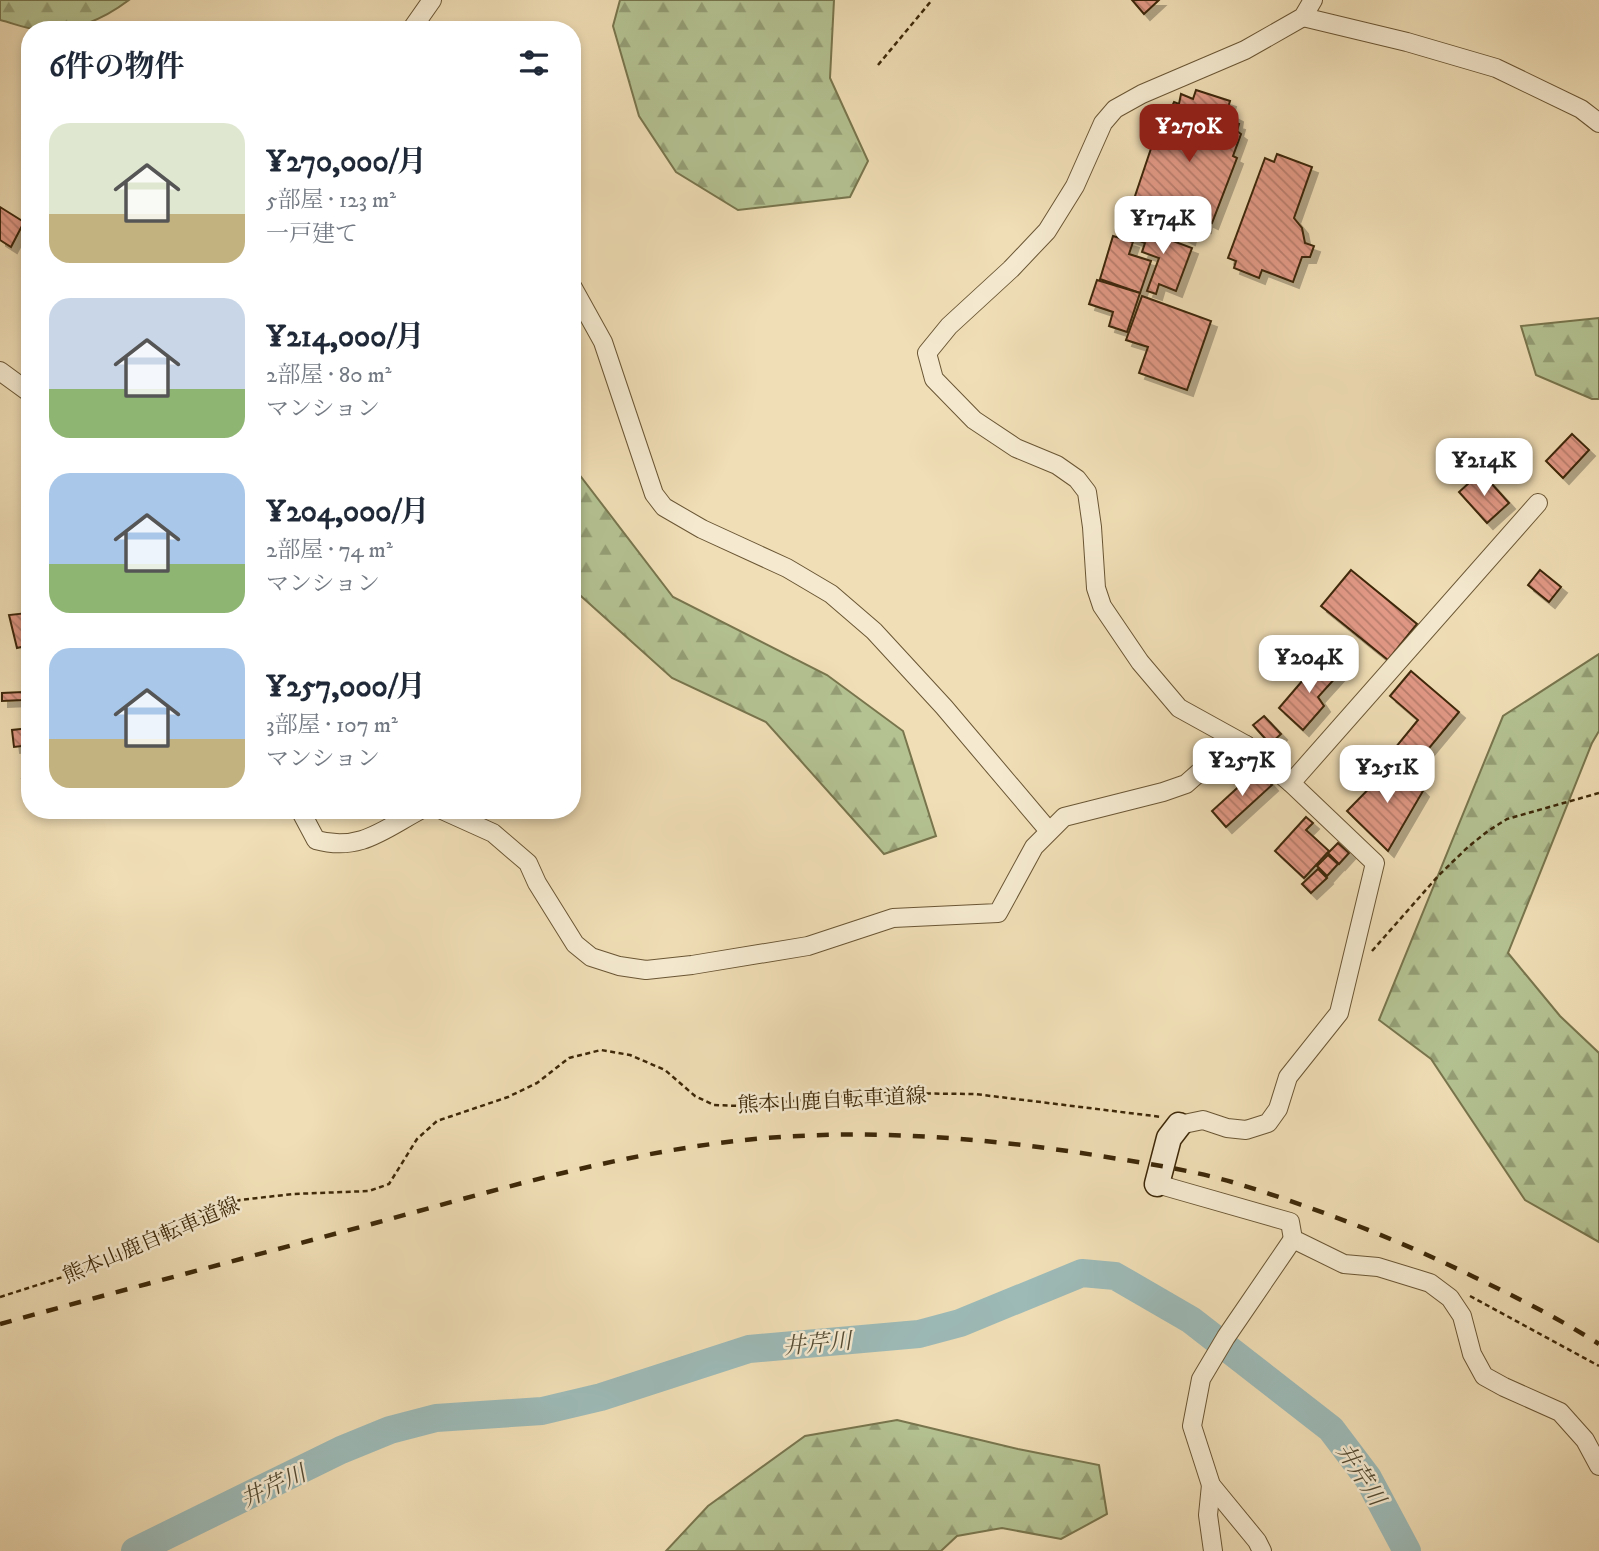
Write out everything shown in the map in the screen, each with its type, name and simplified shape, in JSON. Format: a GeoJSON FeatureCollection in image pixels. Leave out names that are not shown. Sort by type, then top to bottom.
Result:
{"type":"FeatureCollection","features":[{"type":"Feature","properties":{"kind":"main road"},"geometry":{"type":"LineString","coordinates":[[1157,1184],[1169,1138],[1179,1125]]}},
{"type":"Feature","properties":{"kind":"street"},"geometry":{"type":"LineString","coordinates":[[417,21],[432,0]]}},
{"type":"Feature","properties":{"kind":"street"},"geometry":{"type":"LineString","coordinates":[[1179,1125],[1203,1120],[1227,1128],[1246,1130],[1268,1123],[1278,1110],[1288,1077],[1339,1013],[1375,863],[1291,783],[1246,745],[1179,708],[1140,662],[1102,606],[1096,588],[1087,492],[1077,479],[1057,465],[1016,447],[974,420],[934,379],[927,353],[949,326],[1048,232],[1075,186],[1103,123],[1115,109],[1142,94],[1245,50],[1303,17],[1313,0]]}},
{"type":"Feature","properties":{"kind":"street"},"geometry":{"type":"LineString","coordinates":[[1303,17],[1407,42],[1496,68],[1581,108],[1599,123]]}},
{"type":"Feature","properties":{"kind":"street"},"geometry":{"type":"LineString","coordinates":[[581,302],[603,342],[654,494],[664,507],[702,529],[786,568],[831,594],[874,631],[944,707],[1049,831]]}},
{"type":"Feature","properties":{"kind":"street"},"geometry":{"type":"LineString","coordinates":[[0,371],[21,386]]}},
{"type":"Feature","properties":{"kind":"street"},"geometry":{"type":"LineString","coordinates":[[1291,783],[1538,503]]}},
{"type":"Feature","properties":{"kind":"street"},"geometry":{"type":"LineString","coordinates":[[462,819],[493,833],[528,863],[537,883],[575,944],[591,957],[646,970],[808,946],[893,918],[998,913],[1034,847],[1064,817],[1186,784],[1212,761],[1246,745]]}},
{"type":"Feature","properties":{"kind":"street"},"geometry":{"type":"LineString","coordinates":[[305,819],[316,840],[347,845],[369,839],[404,819]]}},
{"type":"Feature","properties":{"kind":"street"},"geometry":{"type":"LineString","coordinates":[[1157,1184],[1290,1222],[1293,1239],[1226,1337],[1201,1379],[1192,1426],[1211,1485],[1257,1541],[1262,1551]]}},
{"type":"Feature","properties":{"kind":"street"},"geometry":{"type":"LineString","coordinates":[[1293,1239],[1344,1264],[1378,1268],[1430,1283],[1450,1298],[1462,1315],[1472,1354],[1484,1376],[1560,1412],[1586,1440],[1599,1466]]}},
{"type":"Feature","properties":{"kind":"street"},"geometry":{"type":"LineString","coordinates":[[1211,1485],[1208,1515],[1213,1551]]}},
{"type":"Feature","properties":{"kind":"path"},"geometry":{"type":"LineString","coordinates":[[878,65],[932,0]]}},
{"type":"Feature","properties":{"kind":"path"},"geometry":{"type":"LineString","coordinates":[[1367,960],[1439,875],[1488,831],[1507,819],[1599,793]]}},
{"type":"Feature","properties":{"kind":"path","name":"熊本山鹿自転車道線"},"geometry":{"type":"LineString","coordinates":[[0,1297],[94,1267],[171,1228],[240,1200],[293,1194],[369,1191],[389,1184],[416,1139],[438,1121],[508,1097],[537,1083],[569,1058],[601,1050],[631,1055],[664,1070],[695,1096],[714,1105],[741,1106],[877,1093],[975,1094],[1161,1116],[1179,1125]]}},
{"type":"Feature","properties":{"kind":"green space"},"geometry":{"type":"Polygon","coordinates":[[[0,0],[129,0],[92,21],[21,21],[21,26],[0,20],[0,0]]]}},
{"type":"Feature","properties":{"kind":"green space"},"geometry":{"type":"Polygon","coordinates":[[[620,0],[834,0],[830,78],[868,161],[850,197],[738,210],[676,172],[639,116],[613,26],[620,0]]]}},
{"type":"Feature","properties":{"kind":"green space"},"geometry":{"type":"Polygon","coordinates":[[[1599,318],[1599,399],[1592,399],[1536,375],[1521,326],[1599,318]]]}},
{"type":"Feature","properties":{"kind":"green space"},"geometry":{"type":"Polygon","coordinates":[[[581,477],[673,597],[827,675],[903,731],[936,836],[884,854],[766,722],[672,678],[581,596],[581,477]]]}},
{"type":"Feature","properties":{"kind":"green space"},"geometry":{"type":"Polygon","coordinates":[[[1599,654],[1599,731],[1508,953],[1560,1016],[1599,1053],[1599,1242],[1525,1200],[1431,1059],[1379,1020],[1503,716],[1599,654]]]}},
{"type":"Feature","properties":{"kind":"green space"},"geometry":{"type":"Polygon","coordinates":[[[897,1420],[1099,1465],[1107,1514],[1061,1539],[1002,1528],[957,1536],[941,1551],[666,1551],[708,1506],[805,1436],[897,1420]]]}},
{"type":"Feature","properties":{"kind":"building"},"geometry":{"type":"Polygon","coordinates":[[[1132,0],[1159,0],[1144,14],[1132,0]]]}},
{"type":"Feature","properties":{"kind":"building"},"geometry":{"type":"Polygon","coordinates":[[[1196,90],[1230,101],[1227,111],[1237,116],[1237,131],[1241,134],[1233,156],[1237,158],[1212,223],[1206,220],[1205,227],[1199,226],[1197,234],[1191,232],[1189,239],[1174,231],[1143,222],[1143,208],[1137,208],[1140,199],[1135,196],[1165,107],[1171,109],[1174,102],[1179,104],[1181,94],[1193,99],[1196,90]]]}},
{"type":"Feature","properties":{"kind":"building"},"geometry":{"type":"Polygon","coordinates":[[[1277,154],[1312,167],[1294,218],[1302,228],[1305,243],[1314,246],[1310,257],[1302,257],[1293,282],[1262,270],[1259,278],[1234,268],[1236,261],[1228,258],[1265,158],[1274,162],[1277,154]]]}},
{"type":"Feature","properties":{"kind":"building"},"geometry":{"type":"Polygon","coordinates":[[[0,207],[21,220],[21,228],[11,247],[0,240],[0,207]]]}},
{"type":"Feature","properties":{"kind":"building"},"geometry":{"type":"Polygon","coordinates":[[[1151,223],[1174,231],[1170,240],[1192,248],[1176,291],[1159,284],[1156,294],[1147,291],[1159,258],[1142,252],[1145,243],[1129,237],[1133,226],[1147,232],[1151,223]]]}},
{"type":"Feature","properties":{"kind":"building"},"geometry":{"type":"Polygon","coordinates":[[[1113,236],[1133,242],[1129,254],[1151,261],[1140,293],[1100,279],[1113,236]]]}},
{"type":"Feature","properties":{"kind":"building"},"geometry":{"type":"Polygon","coordinates":[[[1097,280],[1140,293],[1127,332],[1109,326],[1113,312],[1089,304],[1097,280]]]}},
{"type":"Feature","properties":{"kind":"building"},"geometry":{"type":"Polygon","coordinates":[[[1142,296],[1211,321],[1187,390],[1139,373],[1148,347],[1126,340],[1142,296]]]}},
{"type":"Feature","properties":{"kind":"building"},"geometry":{"type":"Polygon","coordinates":[[[1572,434],[1589,450],[1563,478],[1546,461],[1572,434]]]}},
{"type":"Feature","properties":{"kind":"building"},"geometry":{"type":"Polygon","coordinates":[[[1481,472],[1509,503],[1487,523],[1459,492],[1481,472]]]}},
{"type":"Feature","properties":{"kind":"building"},"geometry":{"type":"Polygon","coordinates":[[[1351,570],[1417,624],[1388,660],[1321,606],[1351,570]]]}},
{"type":"Feature","properties":{"kind":"building"},"geometry":{"type":"Polygon","coordinates":[[[1540,570],[1561,587],[1549,602],[1528,585],[1540,570]]]}},
{"type":"Feature","properties":{"kind":"building"},"geometry":{"type":"Polygon","coordinates":[[[21,614],[21,647],[17,648],[9,615],[21,614]]]}},
{"type":"Feature","properties":{"kind":"building"},"geometry":{"type":"Polygon","coordinates":[[[1321,659],[1338,675],[1318,697],[1324,706],[1303,730],[1279,708],[1321,659]]]}},
{"type":"Feature","properties":{"kind":"building"},"geometry":{"type":"Polygon","coordinates":[[[1411,671],[1459,712],[1415,765],[1395,748],[1418,720],[1390,696],[1411,671]]]}},
{"type":"Feature","properties":{"kind":"building"},"geometry":{"type":"Polygon","coordinates":[[[21,692],[21,700],[2,701],[2,693],[21,692]]]}},
{"type":"Feature","properties":{"kind":"building"},"geometry":{"type":"Polygon","coordinates":[[[1264,716],[1281,734],[1270,744],[1253,725],[1264,716]]]}},
{"type":"Feature","properties":{"kind":"building"},"geometry":{"type":"Polygon","coordinates":[[[21,729],[21,746],[14,747],[12,730],[21,729]]]}},
{"type":"Feature","properties":{"kind":"building"},"geometry":{"type":"Polygon","coordinates":[[[1395,762],[1423,791],[1388,851],[1347,811],[1395,762]]]}},
{"type":"Feature","properties":{"kind":"building"},"geometry":{"type":"Polygon","coordinates":[[[1258,769],[1272,785],[1226,827],[1212,811],[1258,769]]]}},
{"type":"Feature","properties":{"kind":"building"},"geometry":{"type":"Polygon","coordinates":[[[1306,817],[1313,823],[1306,830],[1329,851],[1304,878],[1275,851],[1306,817]]]}},
{"type":"Feature","properties":{"kind":"building"},"geometry":{"type":"Polygon","coordinates":[[[1338,843],[1349,853],[1339,864],[1328,853],[1338,843]]]}},
{"type":"Feature","properties":{"kind":"building"},"geometry":{"type":"Polygon","coordinates":[[[1328,855],[1338,864],[1327,876],[1317,866],[1328,855]]]}},
{"type":"Feature","properties":{"kind":"building"},"geometry":{"type":"Polygon","coordinates":[[[1318,869],[1327,878],[1311,893],[1302,884],[1318,869]]]}},
{"type":"Feature","properties":{"kind":"waterway","name":"井芹川"},"geometry":{"type":"LineString","coordinates":[[135,1551],[341,1450],[390,1430],[436,1418],[542,1411],[601,1397],[749,1349],[919,1334],[960,1323],[1082,1273],[1115,1276],[1191,1320],[1331,1429],[1368,1478],[1407,1551]]}},
{"type":"Feature","properties":{"kind":"railway"},"geometry":{"type":"LineString","coordinates":[[0,1324],[515,1185],[606,1163],[745,1140],[789,1136],[877,1135],[1007,1143],[1169,1167],[1224,1180],[1330,1215],[1446,1263],[1522,1300],[1599,1344]]}}]}
